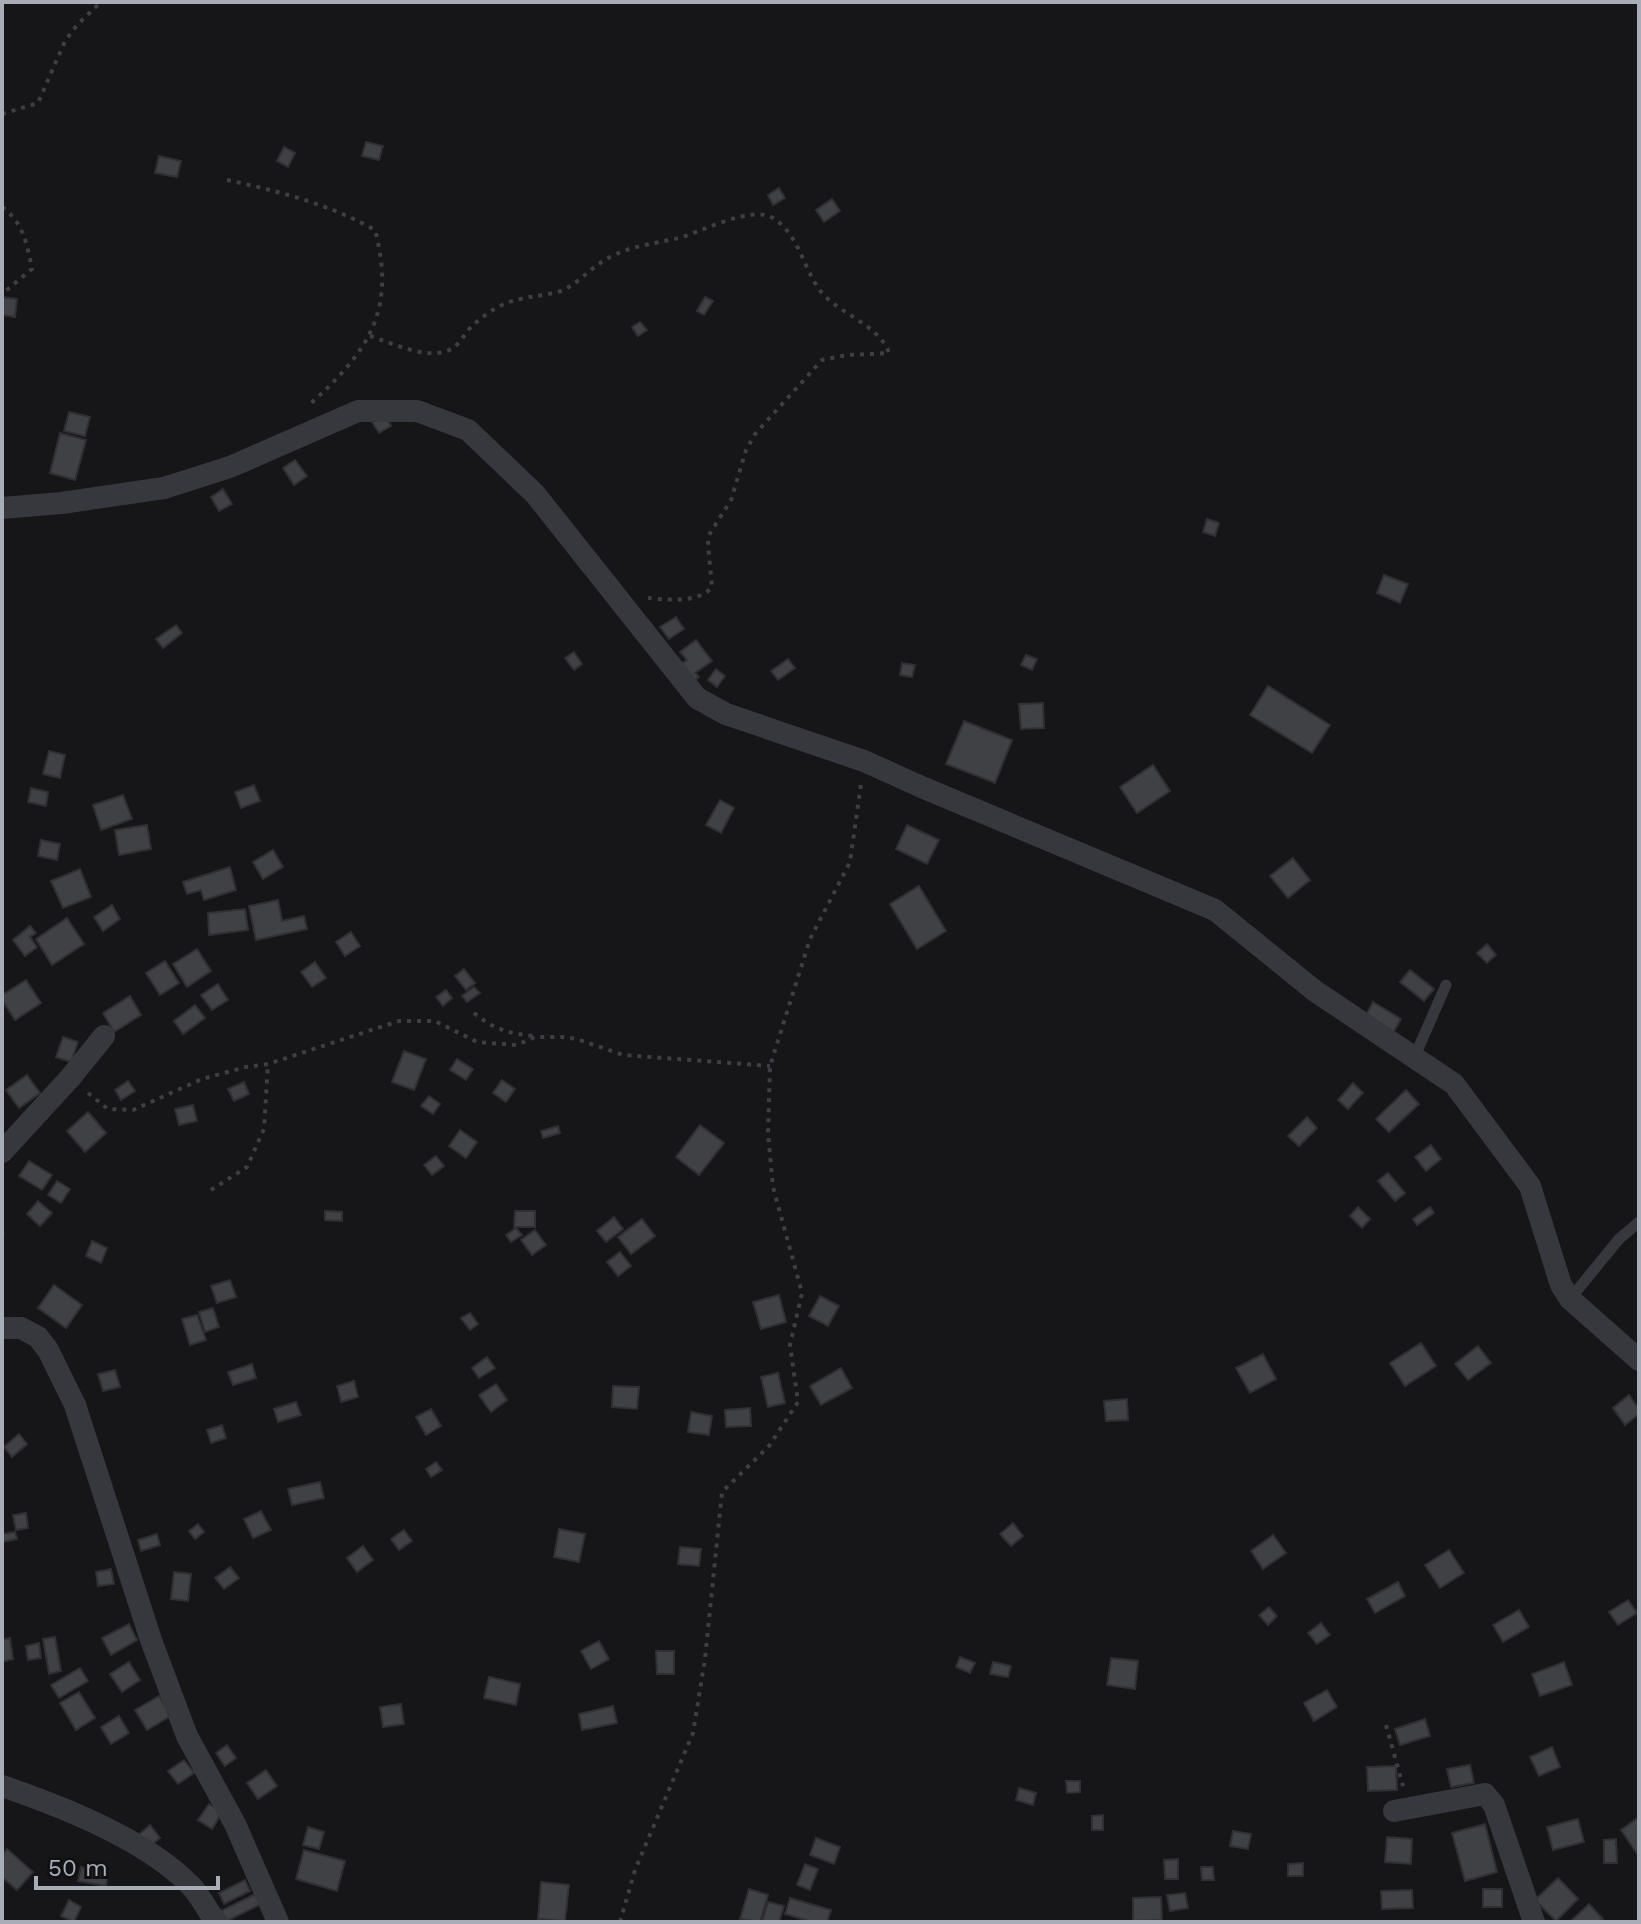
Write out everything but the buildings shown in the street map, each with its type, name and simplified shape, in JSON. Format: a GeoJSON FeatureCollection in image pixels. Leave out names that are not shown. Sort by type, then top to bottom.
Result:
{"type":"FeatureCollection","features":[{"type":"Feature","properties":{"kind":"street"},"geometry":{"type":"LineString","coordinates":[[2,508],[164,488],[230,467],[358,411],[417,411],[468,430],[535,494],[697,698],[726,714],[864,761],[1215,910],[1315,991],[1454,1084],[1530,1186],[1561,1285],[1570,1299],[1639,1360]]}},
{"type":"Feature","properties":{"kind":"street"},"geometry":{"type":"LineString","coordinates":[[5,1142],[70,1078],[104,1036]]}},
{"type":"Feature","properties":{"kind":"street"},"geometry":{"type":"LineString","coordinates":[[2,1328],[21,1328],[38,1337],[48,1350],[75,1405],[151,1640],[187,1736],[235,1824],[278,1922]]}},
{"type":"Feature","properties":{"kind":"street"},"geometry":{"type":"LineString","coordinates":[[2,1786],[50,1803],[138,1846],[191,1885],[216,1922]]}},
{"type":"Feature","properties":{"kind":"street"},"geometry":{"type":"LineString","coordinates":[[1402,1809],[1485,1794],[1494,1805],[1534,1922]]}},
{"type":"Feature","properties":{"kind":"lane"},"geometry":{"type":"LineString","coordinates":[[1414,1058],[1446,985]]}},
{"type":"Feature","properties":{"kind":"lane"},"geometry":{"type":"LineString","coordinates":[[1570,1299],[1619,1239],[1639,1222]]}},
{"type":"Feature","properties":{"kind":"path"},"geometry":{"type":"LineString","coordinates":[[2,114],[38,103],[65,41],[101,2]]}},
{"type":"Feature","properties":{"kind":"path"},"geometry":{"type":"LineString","coordinates":[[227,180],[273,190],[346,214],[375,230],[382,257],[382,296],[370,336],[343,374],[302,411]]}},
{"type":"Feature","properties":{"kind":"path"},"geometry":{"type":"LineString","coordinates":[[2,207],[14,216],[20,227],[32,269],[2,294]]}},
{"type":"Feature","properties":{"kind":"path"},"geometry":{"type":"LineString","coordinates":[[370,336],[428,352],[446,351],[456,345],[483,316],[502,305],[519,298],[563,290],[588,269],[647,242],[676,239],[725,221],[757,215],[770,216],[785,228],[802,254],[811,279],[820,290],[874,334],[889,353],[822,360],[755,434],[746,450],[731,500],[709,535],[712,587],[706,594],[667,600],[647,598],[622,601]]}},
{"type":"Feature","properties":{"kind":"path"},"geometry":{"type":"LineString","coordinates":[[620,1922],[635,1870],[693,1733],[705,1659],[722,1492],[769,1446],[798,1402],[790,1345],[802,1293],[773,1187],[768,1134],[770,1066],[810,939],[850,862],[864,761]]}},
{"type":"Feature","properties":{"kind":"path"},"geometry":{"type":"LineString","coordinates":[[474,1013],[495,1028],[511,1034],[577,1039],[623,1055],[770,1066]]}},
{"type":"Feature","properties":{"kind":"path"},"geometry":{"type":"LineString","coordinates":[[70,1078],[108,1109],[133,1110],[202,1079],[268,1064],[399,1021],[435,1021],[477,1042],[517,1045],[535,1037]]}},
{"type":"Feature","properties":{"kind":"path"},"geometry":{"type":"LineString","coordinates":[[211,1190],[247,1167],[264,1129],[268,1064]]}},
{"type":"Feature","properties":{"kind":"path"},"geometry":{"type":"LineString","coordinates":[[1386,1725],[1402,1809]]}}]}
